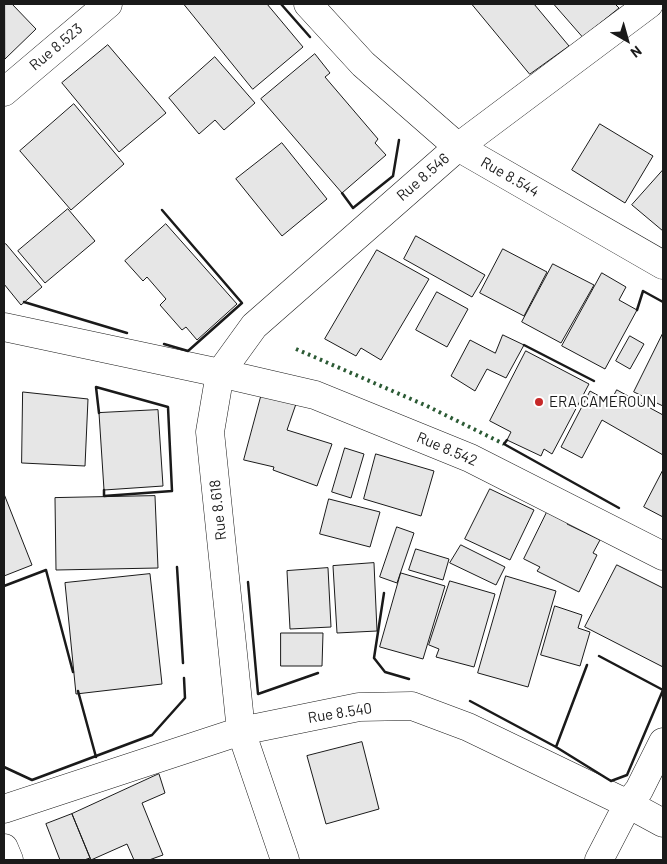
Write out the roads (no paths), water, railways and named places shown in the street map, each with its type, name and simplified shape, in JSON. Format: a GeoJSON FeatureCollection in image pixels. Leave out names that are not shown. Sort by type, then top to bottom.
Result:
{"type":"FeatureCollection","features":[{"type":"Feature","properties":{"kind":"street","name":"Rue 8.523"},"geometry":{"type":"LineString","coordinates":[[4,92],[108,4]]}},
{"type":"Feature","properties":{"kind":"street","name":"Rue 8.544"},"geometry":{"type":"LineString","coordinates":[[308,4],[363,64],[458,147],[663,265]]}},
{"type":"Feature","properties":{"kind":"street","name":"Rue 8.546"},"geometry":{"type":"LineString","coordinates":[[220,374],[254,326],[458,147],[649,4]]}},
{"type":"Feature","properties":{"kind":"street"},"geometry":{"type":"LineString","coordinates":[[4,327],[220,374]]}},
{"type":"Feature","properties":{"kind":"street","name":"Rue 8.542"},"geometry":{"type":"LineString","coordinates":[[220,374],[315,395],[470,458],[663,556]]}},
{"type":"Feature","properties":{"kind":"street","name":"Rue 8.618"},"geometry":{"type":"LineString","coordinates":[[220,374],[210,432],[241,731],[285,860]]}},
{"type":"Feature","properties":{"kind":"street","name":"Rue 8.540"},"geometry":{"type":"LineString","coordinates":[[4,809],[241,731],[358,707],[412,706],[468,727],[628,804],[663,823]]}},
{"type":"Feature","properties":{"kind":"street"},"geometry":{"type":"LineString","coordinates":[[599,860],[628,804],[639,790],[663,742]]}},
{"type":"Feature","properties":{"kind":"street"},"geometry":{"type":"LineString","coordinates":[[4,848],[8,860]]}},
{"type":"Feature","properties":{"kind":"place","name":"ERA CAMEROUN"},"geometry":{"type":"Point","coordinates":[539,402]}}]}
